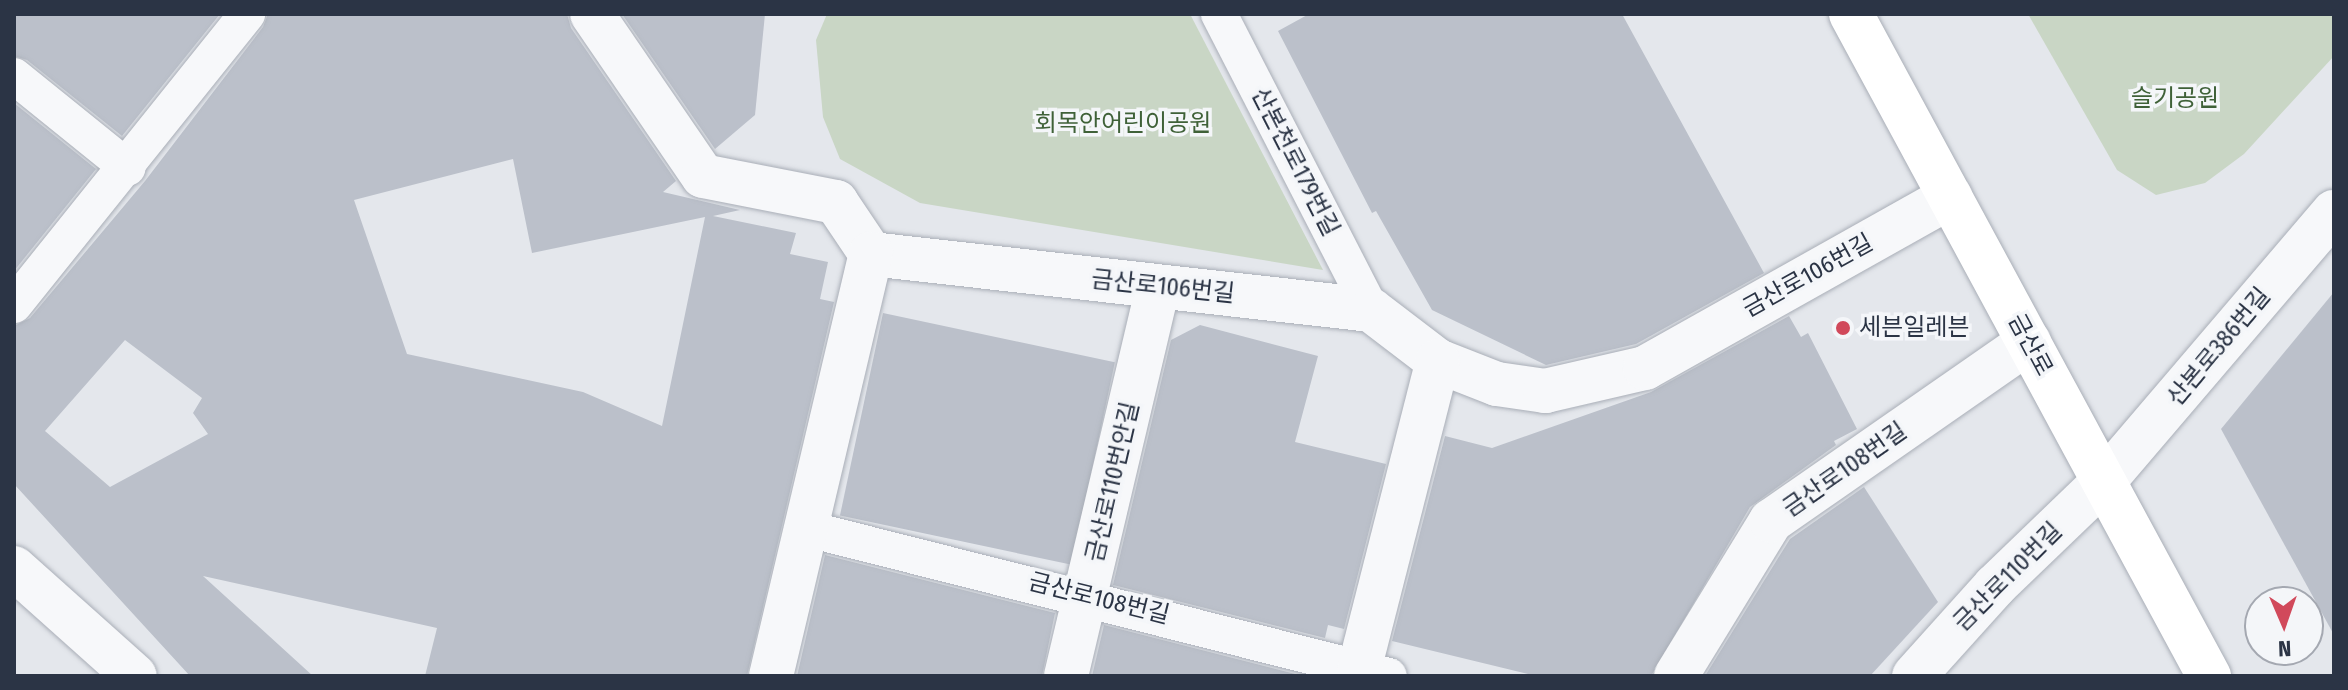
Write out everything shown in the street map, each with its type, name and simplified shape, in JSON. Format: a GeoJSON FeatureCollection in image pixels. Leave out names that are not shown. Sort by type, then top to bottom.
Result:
{"type":"FeatureCollection","features":[{"type":"Feature","properties":{"kind":"street"},"geometry":{"type":"LineString","coordinates":[[592,14],[703,176],[836,202],[871,254],[771,676]]}},
{"type":"Feature","properties":{"kind":"street","name":"금산로"},"geometry":{"type":"LineString","coordinates":[[1851,14],[2209,676]]}},
{"type":"Feature","properties":{"kind":"street","name":"금산로106번길"},"geometry":{"type":"LineString","coordinates":[[871,254],[1371,310],[1438,361],[1497,384],[1545,391],[1645,368],[1950,197]]}},
{"type":"Feature","properties":{"kind":"street","name":"산본로386번길"},"geometry":{"type":"LineString","coordinates":[[2104,481],[2334,212]]}},
{"type":"Feature","properties":{"kind":"street","name":"금산로110번안길"},"geometry":{"type":"LineString","coordinates":[[1066,676],[1158,287]]}},
{"type":"Feature","properties":{"kind":"street","name":"금산로108번길"},"geometry":{"type":"LineString","coordinates":[[1676,676],[1771,521],[2029,342]]}},
{"type":"Feature","properties":{"kind":"street"},"geometry":{"type":"LineString","coordinates":[[1375,671],[1438,361]]}},
{"type":"Feature","properties":{"kind":"street","name":"금산로110번길"},"geometry":{"type":"LineString","coordinates":[[1914,676],[1995,586],[2104,481]]}},
{"type":"Feature","properties":{"kind":"street"},"geometry":{"type":"LineString","coordinates":[[14,568],[93,661],[135,676]]}},
{"type":"Feature","properties":{"kind":"lane"},"geometry":{"type":"LineString","coordinates":[[14,305],[128,168],[247,14]]}},
{"type":"Feature","properties":{"kind":"lane","name":"산본천로179번길"},"geometry":{"type":"LineString","coordinates":[[1219,14],[1371,310]]}},
{"type":"Feature","properties":{"kind":"lane"},"geometry":{"type":"LineString","coordinates":[[14,76],[128,168]]}},
{"type":"Feature","properties":{"kind":"lane","name":"금산로108번길"},"geometry":{"type":"LineString","coordinates":[[808,529],[1087,596],[1375,671]]}},
{"type":"Feature","properties":{"kind":"green space","name":"회목안어린이공원"},"geometry":{"type":"Polygon","coordinates":[[[827,14],[1190,14],[1323,270],[920,203],[840,159],[823,117],[816,40],[827,14]]]}},
{"type":"Feature","properties":{"kind":"green space","name":"슬기공원"},"geometry":{"type":"Polygon","coordinates":[[[2028,14],[2334,14],[2334,56],[2244,154],[2205,183],[2156,195],[2117,170],[2028,14]]]}},
{"type":"Feature","properties":{"kind":"building"},"geometry":{"type":"Polygon","coordinates":[[[14,14],[220,14],[122,136],[27,60],[14,56],[14,14]]]}},
{"type":"Feature","properties":{"kind":"building"},"geometry":{"type":"Polygon","coordinates":[[[268,14],[567,14],[571,28],[676,181],[663,192],[740,210],[713,216],[796,233],[790,254],[828,262],[820,299],[834,302],[747,676],[425,676],[437,628],[203,576],[313,676],[190,676],[14,484],[14,326],[30,318],[145,181],[263,27],[268,14]],[[513,159],[354,200],[407,354],[583,392],[662,426],[705,217],[532,253],[513,159]],[[125,340],[45,431],[110,487],[208,434],[193,413],[202,398],[125,340]]]}},
{"type":"Feature","properties":{"kind":"building"},"geometry":{"type":"Polygon","coordinates":[[[622,14],[765,14],[755,115],[715,149],[622,14]]]}},
{"type":"Feature","properties":{"kind":"building"},"geometry":{"type":"Polygon","coordinates":[[[1309,14],[1622,14],[1764,273],[1636,344],[1546,365],[1432,310],[1376,211],[1372,213],[1278,31],[1309,14]]]}},
{"type":"Feature","properties":{"kind":"building"},"geometry":{"type":"Polygon","coordinates":[[[14,103],[96,169],[14,271],[14,103]]]}},
{"type":"Feature","properties":{"kind":"building"},"geometry":{"type":"Polygon","coordinates":[[[2334,292],[2334,635],[2324,617],[2324,586],[2307,586],[2221,429],[2334,292]]]}},
{"type":"Feature","properties":{"kind":"building"},"geometry":{"type":"Polygon","coordinates":[[[883,313],[1115,362],[1072,565],[840,515],[883,313]]]}},
{"type":"Feature","properties":{"kind":"building"},"geometry":{"type":"Polygon","coordinates":[[[1789,316],[1801,337],[1808,333],[1857,429],[1834,441],[1836,445],[1750,507],[1651,676],[1536,676],[1392,641],[1445,436],[1492,448],[1651,392],[1789,316]]]}},
{"type":"Feature","properties":{"kind":"building"},"geometry":{"type":"Polygon","coordinates":[[[1200,325],[1318,356],[1295,442],[1386,464],[1344,629],[1328,625],[1325,638],[1113,585],[1171,340],[1200,325]]]}},
{"type":"Feature","properties":{"kind":"building"},"geometry":{"type":"Polygon","coordinates":[[[1864,487],[1938,602],[1870,676],[1705,676],[1790,539],[1864,487]]]}},
{"type":"Feature","properties":{"kind":"building"},"geometry":{"type":"Polygon","coordinates":[[[825,555],[1055,613],[1042,676],[797,676],[825,555]]]}},
{"type":"Feature","properties":{"kind":"building"},"geometry":{"type":"Polygon","coordinates":[[[1104,625],[1303,676],[1092,676],[1104,625]]]}},
{"type":"Feature","properties":{"kind":"place","name":"세븐일레븐"},"geometry":{"type":"Point","coordinates":[1843,328]}}]}
